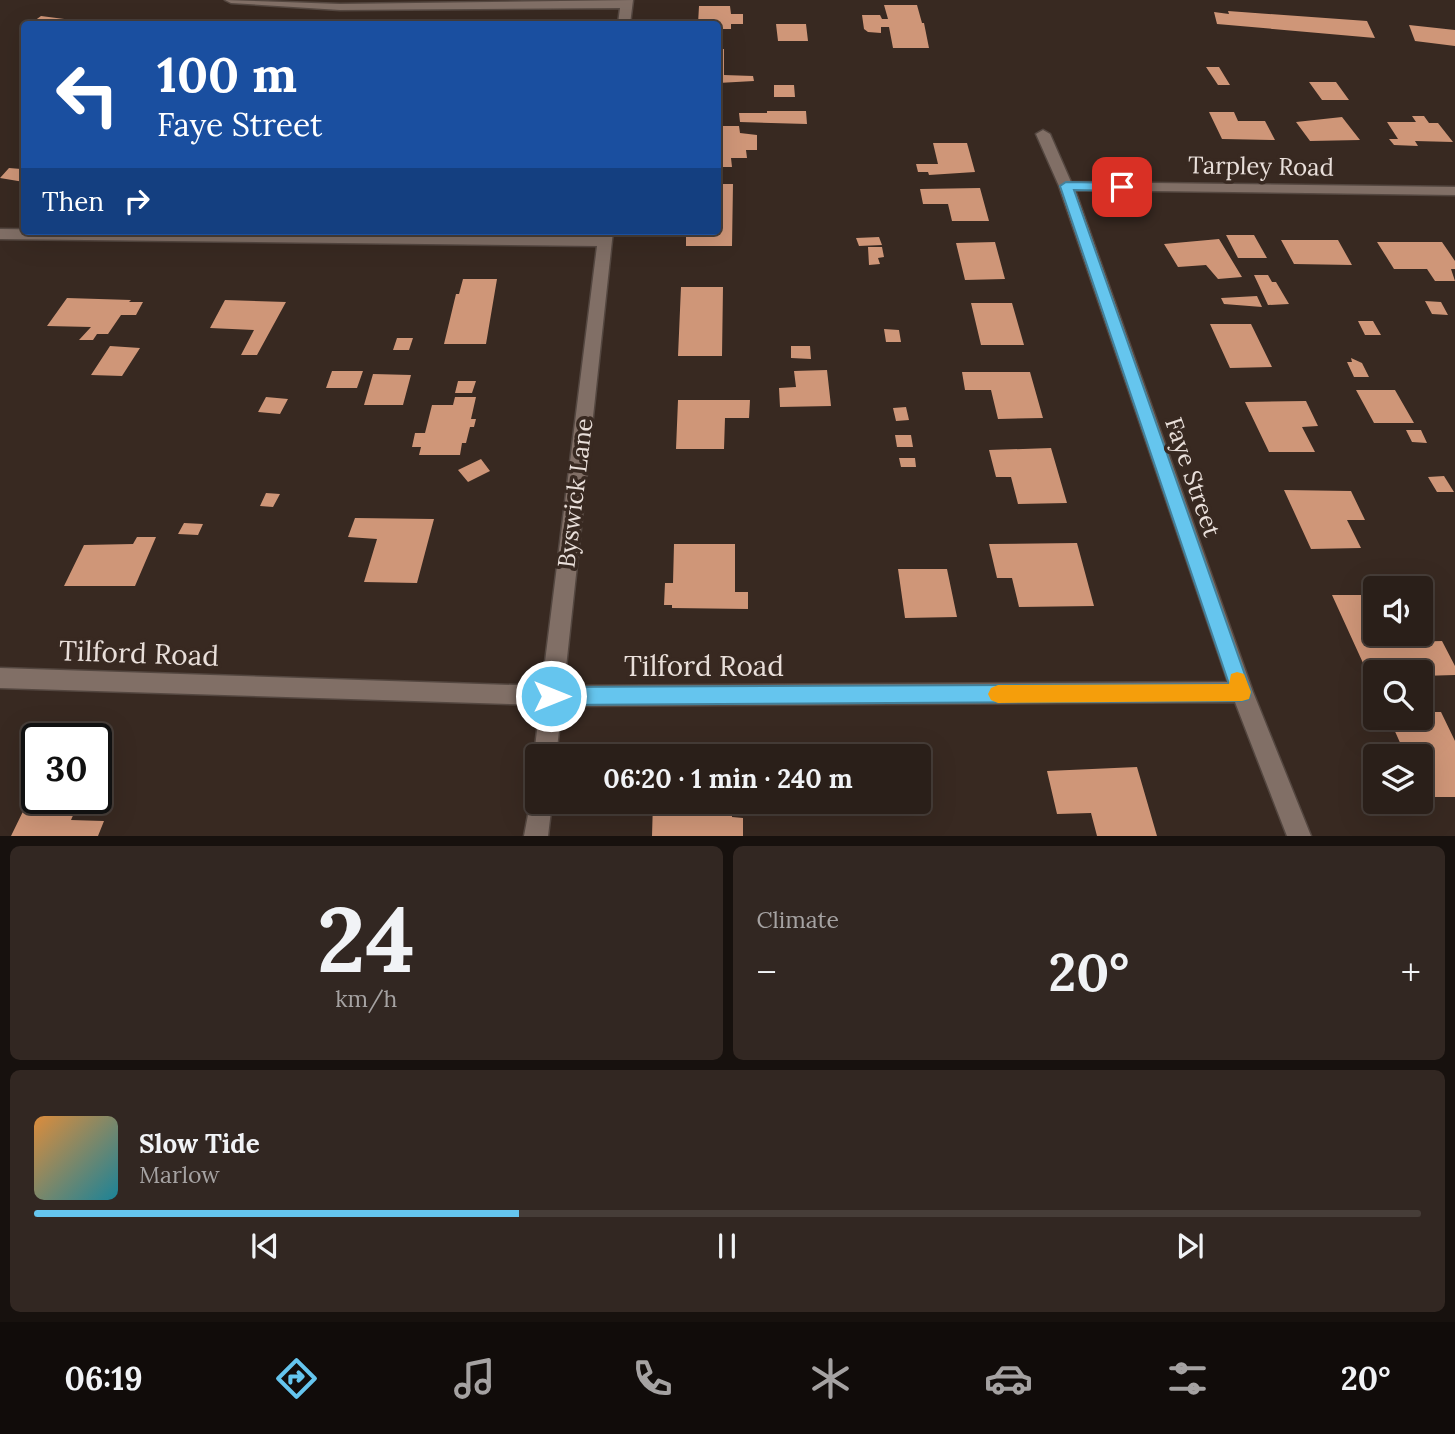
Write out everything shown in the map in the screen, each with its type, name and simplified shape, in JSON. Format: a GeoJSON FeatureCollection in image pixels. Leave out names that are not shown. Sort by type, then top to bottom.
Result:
{"type":"FeatureCollection","features":[{"type":"Feature","properties":{"kind":"street"},"geometry":{"type":"LineString","coordinates":[[231,0],[341,8],[626,3],[624,21]]}},
{"type":"Feature","properties":{"kind":"street","name":"Faye Street"},"geometry":{"type":"LineString","coordinates":[[1043,134],[1066,186],[1242,692],[1299,835]]}},
{"type":"Feature","properties":{"kind":"street","name":"Tarpley Road"},"geometry":{"type":"LineString","coordinates":[[1066,186],[1455,191]]}},
{"type":"Feature","properties":{"kind":"street"},"geometry":{"type":"LineString","coordinates":[[0,234],[21,234]]}},
{"type":"Feature","properties":{"kind":"street"},"geometry":{"type":"LineString","coordinates":[[302,235],[605,236]]}},
{"type":"Feature","properties":{"kind":"street","name":"Byswick Lane"},"geometry":{"type":"LineString","coordinates":[[546,744],[605,236]]}},
{"type":"Feature","properties":{"kind":"street","name":"Tilford Road"},"geometry":{"type":"LineString","coordinates":[[0,678],[551,696],[1242,692]]}},
{"type":"Feature","properties":{"kind":"street"},"geometry":{"type":"LineString","coordinates":[[536,835],[539,814]]}},
{"type":"Feature","properties":{"kind":"building"},"geometry":{"type":"Polygon","coordinates":[[[884,5],[917,5],[929,48],[893,48],[889,27],[881,27],[881,33],[864,29],[862,15],[880,15],[882,19],[888,19],[884,5]]]}},
{"type":"Feature","properties":{"kind":"building"},"geometry":{"type":"Polygon","coordinates":[[[699,6],[730,6],[731,14],[743,14],[743,24],[731,24],[731,29],[721,29],[721,21],[698,21],[699,6]]]}},
{"type":"Feature","properties":{"kind":"building"},"geometry":{"type":"Polygon","coordinates":[[[1228,11],[1367,21],[1375,38],[1217,24],[1214,12],[1229,14],[1228,11]]]}},
{"type":"Feature","properties":{"kind":"building"},"geometry":{"type":"Polygon","coordinates":[[[41,16],[83,20],[82,21],[34,21],[41,16]]]}},
{"type":"Feature","properties":{"kind":"building"},"geometry":{"type":"Polygon","coordinates":[[[776,24],[806,24],[808,41],[778,41],[776,24]]]}},
{"type":"Feature","properties":{"kind":"building"},"geometry":{"type":"Polygon","coordinates":[[[1409,25],[1455,30],[1455,46],[1415,41],[1409,25]]]}},
{"type":"Feature","properties":{"kind":"building"},"geometry":{"type":"Polygon","coordinates":[[[721,49],[724,49],[724,75],[753,76],[754,81],[721,83],[721,49]]]}},
{"type":"Feature","properties":{"kind":"building"},"geometry":{"type":"Polygon","coordinates":[[[1206,67],[1219,67],[1230,85],[1218,85],[1206,67]]]}},
{"type":"Feature","properties":{"kind":"building"},"geometry":{"type":"Polygon","coordinates":[[[1309,82],[1336,82],[1349,100],[1322,100],[1309,82]]]}},
{"type":"Feature","properties":{"kind":"building"},"geometry":{"type":"Polygon","coordinates":[[[774,85],[794,85],[795,97],[774,97],[774,85]]]}},
{"type":"Feature","properties":{"kind":"building"},"geometry":{"type":"Polygon","coordinates":[[[806,111],[807,124],[740,122],[739,113],[806,111]]]}},
{"type":"Feature","properties":{"kind":"building"},"geometry":{"type":"Polygon","coordinates":[[[1209,112],[1234,112],[1238,121],[1265,121],[1275,140],[1222,139],[1209,112]]]}},
{"type":"Feature","properties":{"kind":"building"},"geometry":{"type":"Polygon","coordinates":[[[1412,116],[1424,116],[1429,123],[1438,123],[1453,142],[1415,141],[1418,146],[1394,145],[1389,139],[1398,139],[1387,122],[1416,122],[1412,116]]]}},
{"type":"Feature","properties":{"kind":"building"},"geometry":{"type":"Polygon","coordinates":[[[1342,117],[1360,140],[1310,141],[1296,122],[1342,117]]]}},
{"type":"Feature","properties":{"kind":"building"},"geometry":{"type":"Polygon","coordinates":[[[721,126],[739,126],[740,133],[757,135],[757,150],[746,150],[747,158],[731,158],[732,167],[721,167],[721,126]]]}},
{"type":"Feature","properties":{"kind":"building"},"geometry":{"type":"Polygon","coordinates":[[[933,143],[967,143],[975,172],[929,175],[928,172],[918,172],[916,164],[938,164],[933,143]]]}},
{"type":"Feature","properties":{"kind":"building"},"geometry":{"type":"Polygon","coordinates":[[[9,168],[21,169],[21,182],[0,178],[9,168]]]}},
{"type":"Feature","properties":{"kind":"building"},"geometry":{"type":"Polygon","coordinates":[[[721,184],[733,184],[732,246],[686,246],[686,235],[721,235],[721,184]]]}},
{"type":"Feature","properties":{"kind":"building"},"geometry":{"type":"Polygon","coordinates":[[[980,188],[989,221],[952,221],[948,204],[923,204],[920,189],[980,188]]]}},
{"type":"Feature","properties":{"kind":"building"},"geometry":{"type":"Polygon","coordinates":[[[1226,235],[1254,235],[1267,258],[1238,258],[1226,235]]]}},
{"type":"Feature","properties":{"kind":"building"},"geometry":{"type":"Polygon","coordinates":[[[879,237],[882,245],[859,246],[856,238],[879,237]]]}},
{"type":"Feature","properties":{"kind":"building"},"geometry":{"type":"Polygon","coordinates":[[[1219,239],[1242,277],[1218,279],[1206,265],[1178,267],[1164,244],[1219,239]]]}},
{"type":"Feature","properties":{"kind":"building"},"geometry":{"type":"Polygon","coordinates":[[[1281,240],[1338,240],[1352,265],[1294,264],[1281,240]]]}},
{"type":"Feature","properties":{"kind":"building"},"geometry":{"type":"Polygon","coordinates":[[[995,242],[1005,279],[965,280],[956,243],[995,242]]]}},
{"type":"Feature","properties":{"kind":"building"},"geometry":{"type":"Polygon","coordinates":[[[1377,242],[1442,242],[1455,261],[1455,269],[1451,269],[1455,281],[1435,281],[1427,269],[1394,269],[1377,242]]]}},
{"type":"Feature","properties":{"kind":"building"},"geometry":{"type":"Polygon","coordinates":[[[868,247],[882,247],[884,257],[878,258],[880,264],[869,265],[868,247]]]}},
{"type":"Feature","properties":{"kind":"building"},"geometry":{"type":"Polygon","coordinates":[[[1254,275],[1268,275],[1272,282],[1276,282],[1289,304],[1268,305],[1254,275]]]}},
{"type":"Feature","properties":{"kind":"building"},"geometry":{"type":"Polygon","coordinates":[[[463,279],[497,279],[486,344],[444,344],[456,294],[459,294],[463,279]]]}},
{"type":"Feature","properties":{"kind":"building"},"geometry":{"type":"Polygon","coordinates":[[[681,287],[723,287],[722,356],[678,356],[681,287]]]}},
{"type":"Feature","properties":{"kind":"building"},"geometry":{"type":"Polygon","coordinates":[[[1257,296],[1262,307],[1224,304],[1221,298],[1257,296]]]}},
{"type":"Feature","properties":{"kind":"building"},"geometry":{"type":"Polygon","coordinates":[[[67,298],[143,302],[136,315],[121,315],[108,334],[97,334],[93,340],[79,340],[91,327],[47,326],[67,298]]]}},
{"type":"Feature","properties":{"kind":"building"},"geometry":{"type":"Polygon","coordinates":[[[225,300],[286,302],[257,355],[241,355],[254,330],[210,328],[225,300]]]}},
{"type":"Feature","properties":{"kind":"building"},"geometry":{"type":"Polygon","coordinates":[[[1425,301],[1441,302],[1448,315],[1432,314],[1425,301]]]}},
{"type":"Feature","properties":{"kind":"building"},"geometry":{"type":"Polygon","coordinates":[[[971,303],[1012,303],[1024,345],[981,345],[971,303]]]}},
{"type":"Feature","properties":{"kind":"building"},"geometry":{"type":"Polygon","coordinates":[[[1358,321],[1373,321],[1381,335],[1365,335],[1358,321]]]}},
{"type":"Feature","properties":{"kind":"building"},"geometry":{"type":"Polygon","coordinates":[[[1210,324],[1251,324],[1272,367],[1230,368],[1210,324]]]}},
{"type":"Feature","properties":{"kind":"building"},"geometry":{"type":"Polygon","coordinates":[[[884,329],[899,330],[901,342],[886,342],[884,329]]]}},
{"type":"Feature","properties":{"kind":"building"},"geometry":{"type":"Polygon","coordinates":[[[397,338],[413,338],[409,350],[393,350],[397,338]]]}},
{"type":"Feature","properties":{"kind":"building"},"geometry":{"type":"Polygon","coordinates":[[[110,346],[140,348],[122,376],[91,375],[110,346]]]}},
{"type":"Feature","properties":{"kind":"building"},"geometry":{"type":"Polygon","coordinates":[[[791,346],[810,346],[811,359],[791,358],[791,346]]]}},
{"type":"Feature","properties":{"kind":"building"},"geometry":{"type":"Polygon","coordinates":[[[1351,358],[1362,363],[1369,377],[1354,377],[1347,362],[1352,362],[1351,358]]]}},
{"type":"Feature","properties":{"kind":"building"},"geometry":{"type":"Polygon","coordinates":[[[827,370],[831,406],[780,407],[779,388],[796,387],[794,371],[827,370]]]}},
{"type":"Feature","properties":{"kind":"building"},"geometry":{"type":"Polygon","coordinates":[[[332,371],[363,371],[357,388],[326,388],[332,371]]]}},
{"type":"Feature","properties":{"kind":"building"},"geometry":{"type":"Polygon","coordinates":[[[962,372],[1030,372],[1043,418],[998,419],[991,390],[965,390],[962,372]]]}},
{"type":"Feature","properties":{"kind":"building"},"geometry":{"type":"Polygon","coordinates":[[[373,374],[411,375],[403,405],[364,405],[373,374]]]}},
{"type":"Feature","properties":{"kind":"building"},"geometry":{"type":"Polygon","coordinates":[[[458,381],[476,381],[472,393],[455,393],[458,381]]]}},
{"type":"Feature","properties":{"kind":"building"},"geometry":{"type":"Polygon","coordinates":[[[1356,390],[1395,390],[1414,423],[1374,423],[1356,390]]]}},
{"type":"Feature","properties":{"kind":"building"},"geometry":{"type":"Polygon","coordinates":[[[266,397],[288,399],[280,414],[258,412],[266,397]]]}},
{"type":"Feature","properties":{"kind":"building"},"geometry":{"type":"Polygon","coordinates":[[[455,397],[476,397],[471,419],[476,419],[474,427],[470,427],[466,443],[462,443],[460,455],[419,455],[421,447],[412,447],[415,433],[425,433],[432,405],[453,405],[455,397]]]}},
{"type":"Feature","properties":{"kind":"building"},"geometry":{"type":"Polygon","coordinates":[[[678,400],[750,400],[749,418],[725,418],[724,449],[676,449],[678,400]]]}},
{"type":"Feature","properties":{"kind":"building"},"geometry":{"type":"Polygon","coordinates":[[[1306,401],[1318,426],[1302,427],[1315,452],[1269,452],[1245,402],[1306,401]]]}},
{"type":"Feature","properties":{"kind":"building"},"geometry":{"type":"Polygon","coordinates":[[[906,407],[909,420],[896,421],[893,408],[906,407]]]}},
{"type":"Feature","properties":{"kind":"building"},"geometry":{"type":"Polygon","coordinates":[[[1406,430],[1421,430],[1427,443],[1412,442],[1406,430]]]}},
{"type":"Feature","properties":{"kind":"building"},"geometry":{"type":"Polygon","coordinates":[[[895,435],[911,435],[913,447],[897,447],[895,435]]]}},
{"type":"Feature","properties":{"kind":"building"},"geometry":{"type":"Polygon","coordinates":[[[1051,448],[1067,503],[1018,504],[1011,477],[996,477],[989,450],[1051,448]]]}},
{"type":"Feature","properties":{"kind":"building"},"geometry":{"type":"Polygon","coordinates":[[[899,458],[915,458],[916,467],[901,467],[899,458]]]}},
{"type":"Feature","properties":{"kind":"building"},"geometry":{"type":"Polygon","coordinates":[[[481,459],[490,471],[468,482],[458,470],[481,459]]]}},
{"type":"Feature","properties":{"kind":"building"},"geometry":{"type":"Polygon","coordinates":[[[1444,476],[1454,492],[1437,492],[1428,477],[1444,476]]]}},
{"type":"Feature","properties":{"kind":"building"},"geometry":{"type":"Polygon","coordinates":[[[1284,490],[1351,491],[1365,520],[1347,520],[1361,548],[1311,549],[1284,490]]]}},
{"type":"Feature","properties":{"kind":"building"},"geometry":{"type":"Polygon","coordinates":[[[266,493],[280,494],[273,507],[260,506],[266,493]]]}},
{"type":"Feature","properties":{"kind":"building"},"geometry":{"type":"Polygon","coordinates":[[[355,518],[434,519],[417,583],[364,582],[377,539],[348,537],[355,518]]]}},
{"type":"Feature","properties":{"kind":"building"},"geometry":{"type":"Polygon","coordinates":[[[184,523],[203,524],[198,535],[178,534],[184,523]]]}},
{"type":"Feature","properties":{"kind":"building"},"geometry":{"type":"Polygon","coordinates":[[[137,537],[156,537],[135,586],[64,586],[84,545],[133,544],[137,537]]]}},
{"type":"Feature","properties":{"kind":"building"},"geometry":{"type":"Polygon","coordinates":[[[1077,543],[1094,606],[1019,607],[1012,578],[997,578],[989,544],[1077,543]]]}},
{"type":"Feature","properties":{"kind":"building"},"geometry":{"type":"Polygon","coordinates":[[[674,544],[735,544],[735,592],[748,592],[748,609],[672,608],[672,605],[664,605],[665,583],[673,583],[674,544]]]}},
{"type":"Feature","properties":{"kind":"building"},"geometry":{"type":"Polygon","coordinates":[[[898,569],[947,569],[957,617],[905,618],[898,569]]]}},
{"type":"Feature","properties":{"kind":"building"},"geometry":{"type":"Polygon","coordinates":[[[1332,595],[1363,595],[1363,646],[1433,646],[1433,641],[1442,641],[1455,666],[1455,675],[1433,676],[1433,660],[1363,660],[1363,663],[1332,595]]]}},
{"type":"Feature","properties":{"kind":"building"},"geometry":{"type":"Polygon","coordinates":[[[1433,712],[1441,712],[1455,741],[1455,797],[1433,797],[1433,744],[1401,744],[1394,730],[1433,730],[1433,712]]]}},
{"type":"Feature","properties":{"kind":"building"},"geometry":{"type":"Polygon","coordinates":[[[1137,767],[1157,836],[1097,836],[1091,813],[1057,814],[1047,771],[1137,767]]]}},
{"type":"Feature","properties":{"kind":"building"},"geometry":{"type":"Polygon","coordinates":[[[22,814],[74,814],[71,820],[104,821],[98,836],[11,836],[22,814]]]}},
{"type":"Feature","properties":{"kind":"building"},"geometry":{"type":"Polygon","coordinates":[[[653,814],[732,814],[732,817],[743,818],[743,836],[652,836],[653,814]]]}},
{"type":"Feature","properties":{"kind":"slow traffic"},"geometry":{"type":"LineString","coordinates":[[998,694],[1242,692],[1237,680]]}},
{"type":"Feature","properties":{"kind":"route"},"geometry":{"type":"LineString","coordinates":[[551,696],[1242,692],[1066,186],[1122,187]]}}]}
